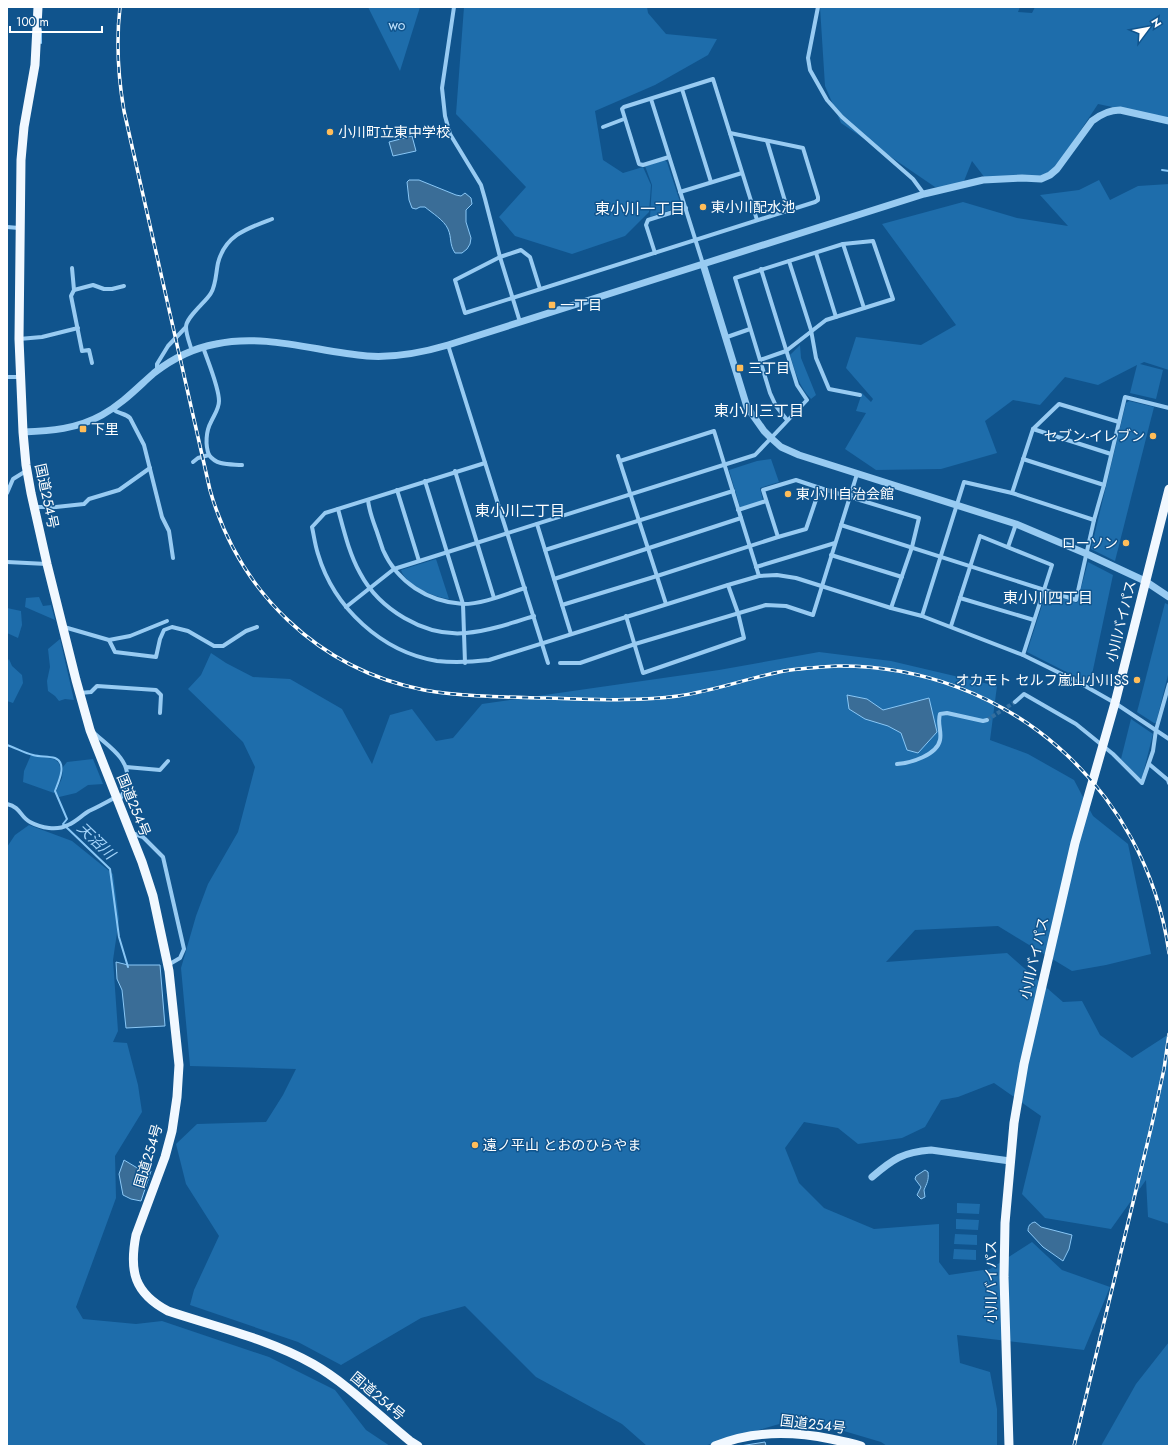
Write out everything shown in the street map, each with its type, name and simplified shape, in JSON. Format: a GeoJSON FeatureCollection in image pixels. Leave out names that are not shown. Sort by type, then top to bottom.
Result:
{"type":"FeatureCollection","features":[{"type":"Feature","properties":{"kind":"highway","name":"国道254号"},"geometry":{"type":"LineString","coordinates":[[38,7],[35,65],[24,128],[21,160],[19,339],[23,432],[27,471],[47,564],[90,730],[130,832],[153,896],[168,965],[179,1064],[177,1097],[172,1131],[165,1157],[136,1235],[134,1269],[141,1290],[156,1305],[168,1311],[279,1348],[314,1364],[418,1446]]}},
{"type":"Feature","properties":{"kind":"highway","name":"小川バイパス"},"geometry":{"type":"LineString","coordinates":[[1009,1446],[1004,1277],[1010,1160],[1014,1123],[1036,1010],[1055,934],[1075,843],[1115,704],[1169,489]]}},
{"type":"Feature","properties":{"kind":"highway","name":"国道254号"},"geometry":{"type":"LineString","coordinates":[[716,1446],[756,1434],[780,1432],[813,1435],[861,1446]]}},
{"type":"Feature","properties":{"kind":"street"},"geometry":{"type":"LineString","coordinates":[[454,7],[442,88],[445,116],[450,134],[480,185],[486,199],[500,257],[520,322]]}},
{"type":"Feature","properties":{"kind":"street"},"geometry":{"type":"LineString","coordinates":[[818,7],[808,58],[810,70],[828,100],[842,117],[913,179],[924,194]]}},
{"type":"Feature","properties":{"kind":"street"},"geometry":{"type":"LineString","coordinates":[[669,157],[643,165],[639,164],[624,119],[622,111],[624,107],[713,79],[757,220]]}},
{"type":"Feature","properties":{"kind":"street"},"geometry":{"type":"LineString","coordinates":[[682,89],[711,182]]}},
{"type":"Feature","properties":{"kind":"street"},"geometry":{"type":"LineString","coordinates":[[651,99],[727,337],[747,407],[764,431],[771,438],[781,446],[799,456],[1016,524],[1087,554],[1145,581],[1169,597]]}},
{"type":"Feature","properties":{"kind":"street"},"geometry":{"type":"LineString","coordinates":[[23,432],[51,431],[73,427],[92,420],[126,399],[157,371],[176,358],[203,347],[224,342],[256,341],[358,355],[387,356],[418,353],[448,345],[924,194],[983,180],[1022,178],[1041,179],[1050,175],[1057,169],[1092,121],[1098,116],[1112,110],[1120,110],[1169,121]]}},
{"type":"Feature","properties":{"kind":"street"},"geometry":{"type":"LineString","coordinates":[[603,127],[624,119]]}},
{"type":"Feature","properties":{"kind":"street"},"geometry":{"type":"LineString","coordinates":[[540,289],[530,257],[521,250],[500,257],[455,280],[465,313],[815,202],[818,197],[803,148],[730,133]]}},
{"type":"Feature","properties":{"kind":"street"},"geometry":{"type":"LineString","coordinates":[[767,141],[788,211]]}},
{"type":"Feature","properties":{"kind":"street"},"geometry":{"type":"LineString","coordinates":[[680,192],[742,173]]}},
{"type":"Feature","properties":{"kind":"street"},"geometry":{"type":"LineString","coordinates":[[655,253],[646,225],[648,220],[686,208]]}},
{"type":"Feature","properties":{"kind":"street"},"geometry":{"type":"LineString","coordinates":[[157,371],[156,364],[168,346],[186,327],[188,320],[212,292],[219,261],[225,246],[232,237],[246,228],[272,219]]}},
{"type":"Feature","properties":{"kind":"street"},"geometry":{"type":"LineString","coordinates":[[7,227],[20,228]]}},
{"type":"Feature","properties":{"kind":"street"},"geometry":{"type":"LineString","coordinates":[[760,360],[786,351],[811,330],[826,320],[893,299],[872,241],[843,244],[735,278],[770,393],[776,406],[787,420]]}},
{"type":"Feature","properties":{"kind":"street"},"geometry":{"type":"LineString","coordinates":[[843,244],[864,308]]}},
{"type":"Feature","properties":{"kind":"street"},"geometry":{"type":"LineString","coordinates":[[816,253],[836,317]]}},
{"type":"Feature","properties":{"kind":"street"},"geometry":{"type":"LineString","coordinates":[[788,261],[811,330],[816,358],[829,389],[860,396]]}},
{"type":"Feature","properties":{"kind":"street"},"geometry":{"type":"LineString","coordinates":[[72,268],[74,290],[71,296],[82,351],[89,350],[92,363]]}},
{"type":"Feature","properties":{"kind":"street"},"geometry":{"type":"LineString","coordinates":[[346,607],[394,569],[755,455],[807,400],[798,385],[786,351],[761,269]]}},
{"type":"Feature","properties":{"kind":"street"},"geometry":{"type":"LineString","coordinates":[[74,290],[93,285],[104,289],[124,286]]}},
{"type":"Feature","properties":{"kind":"street"},"geometry":{"type":"LineString","coordinates":[[186,327],[192,351]]}},
{"type":"Feature","properties":{"kind":"street"},"geometry":{"type":"LineString","coordinates":[[19,339],[42,337],[78,328]]}},
{"type":"Feature","properties":{"kind":"street"},"geometry":{"type":"LineString","coordinates":[[727,337],[750,329]]}},
{"type":"Feature","properties":{"kind":"street"},"geometry":{"type":"LineString","coordinates":[[448,345],[548,662]]}},
{"type":"Feature","properties":{"kind":"street"},"geometry":{"type":"LineString","coordinates":[[203,347],[219,399],[218,408],[211,422],[207,439],[207,449],[213,460],[219,463],[242,465]]}},
{"type":"Feature","properties":{"kind":"street"},"geometry":{"type":"LineString","coordinates":[[7,377],[21,377]]}},
{"type":"Feature","properties":{"kind":"street"},"geometry":{"type":"LineString","coordinates":[[841,525],[1076,600],[1094,520],[1125,397],[1169,408]]}},
{"type":"Feature","properties":{"kind":"street"},"geometry":{"type":"LineString","coordinates":[[1012,493],[1033,429],[1059,404],[1119,422]]}},
{"type":"Feature","properties":{"kind":"street"},"geometry":{"type":"LineString","coordinates":[[113,408],[116,412],[128,416],[144,445],[162,517],[169,531],[173,558]]}},
{"type":"Feature","properties":{"kind":"street"},"geometry":{"type":"LineString","coordinates":[[1033,429],[1111,454]]}},
{"type":"Feature","properties":{"kind":"street"},"geometry":{"type":"LineString","coordinates":[[620,461],[714,431],[759,576]]}},
{"type":"Feature","properties":{"kind":"street"},"geometry":{"type":"LineString","coordinates":[[193,462],[198,458],[210,455]]}},
{"type":"Feature","properties":{"kind":"street"},"geometry":{"type":"LineString","coordinates":[[618,456],[666,604]]}},
{"type":"Feature","properties":{"kind":"street"},"geometry":{"type":"LineString","coordinates":[[1023,459],[1104,485]]}},
{"type":"Feature","properties":{"kind":"street"},"geometry":{"type":"LineString","coordinates":[[484,463],[325,513],[312,527],[318,554],[323,567],[346,607],[360,622],[376,635],[404,652],[438,661],[465,663],[489,660],[728,585],[759,576],[777,575],[796,578],[821,587],[922,616],[1023,655],[1078,682],[1169,739]]}},
{"type":"Feature","properties":{"kind":"street"},"geometry":{"type":"LineString","coordinates":[[34,507],[56,507],[84,504],[89,499],[119,490],[150,468]]}},
{"type":"Feature","properties":{"kind":"street"},"geometry":{"type":"LineString","coordinates":[[7,493],[13,480],[27,471]]}},
{"type":"Feature","properties":{"kind":"street"},"geometry":{"type":"LineString","coordinates":[[455,471],[494,598]]}},
{"type":"Feature","properties":{"kind":"street"},"geometry":{"type":"LineString","coordinates":[[560,663],[580,663],[635,644],[766,605],[786,606],[812,615],[857,474]]}},
{"type":"Feature","properties":{"kind":"street"},"geometry":{"type":"LineString","coordinates":[[778,536],[763,490],[796,480],[919,518],[912,547],[891,608]]}},
{"type":"Feature","properties":{"kind":"street"},"geometry":{"type":"LineString","coordinates":[[425,481],[463,604],[465,663]]}},
{"type":"Feature","properties":{"kind":"street"},"geometry":{"type":"LineString","coordinates":[[922,616],[964,482],[1012,493],[1094,520]]}},
{"type":"Feature","properties":{"kind":"street"},"geometry":{"type":"LineString","coordinates":[[562,605],[657,576],[778,536],[806,529],[820,488]]}},
{"type":"Feature","properties":{"kind":"street"},"geometry":{"type":"LineString","coordinates":[[397,490],[419,561]]}},
{"type":"Feature","properties":{"kind":"street"},"geometry":{"type":"LineString","coordinates":[[545,550],[732,491]]}},
{"type":"Feature","properties":{"kind":"street"},"geometry":{"type":"LineString","coordinates":[[368,500],[383,550],[394,569],[407,583],[424,594],[441,601],[463,604],[479,602],[525,588]]}},
{"type":"Feature","properties":{"kind":"street"},"geometry":{"type":"LineString","coordinates":[[738,510],[766,501]]}},
{"type":"Feature","properties":{"kind":"street"},"geometry":{"type":"LineString","coordinates":[[338,509],[351,555],[370,588],[378,598],[398,614],[412,622],[431,629],[465,633],[490,629],[534,616]]}},
{"type":"Feature","properties":{"kind":"street"},"geometry":{"type":"LineString","coordinates":[[554,579],[740,518]]}},
{"type":"Feature","properties":{"kind":"street"},"geometry":{"type":"LineString","coordinates":[[537,524],[571,634]]}},
{"type":"Feature","properties":{"kind":"street"},"geometry":{"type":"LineString","coordinates":[[1008,547],[1016,524]]}},
{"type":"Feature","properties":{"kind":"street"},"geometry":{"type":"LineString","coordinates":[[951,626],[980,536],[1008,547],[1052,565],[1023,655]]}},
{"type":"Feature","properties":{"kind":"street"},"geometry":{"type":"LineString","coordinates":[[756,567],[835,543]]}},
{"type":"Feature","properties":{"kind":"street"},"geometry":{"type":"LineString","coordinates":[[831,555],[902,576]]}},
{"type":"Feature","properties":{"kind":"street"},"geometry":{"type":"LineString","coordinates":[[7,562],[47,564]]}},
{"type":"Feature","properties":{"kind":"street"},"geometry":{"type":"LineString","coordinates":[[626,616],[643,673],[744,638],[738,613],[728,585]]}},
{"type":"Feature","properties":{"kind":"street"},"geometry":{"type":"LineString","coordinates":[[960,598],[1034,620]]}},
{"type":"Feature","properties":{"kind":"street"},"geometry":{"type":"LineString","coordinates":[[63,627],[108,640],[130,636],[167,621]]}},
{"type":"Feature","properties":{"kind":"street"},"geometry":{"type":"LineString","coordinates":[[108,640],[115,652],[156,657],[160,639],[164,630],[172,627],[188,631],[214,646],[223,646],[246,631],[257,627]]}},
{"type":"Feature","properties":{"kind":"street"},"geometry":{"type":"LineString","coordinates":[[1015,702],[1024,694],[1076,724],[1113,754],[1142,783],[1149,764],[1156,730],[1167,700],[1169,684]]}},
{"type":"Feature","properties":{"kind":"street"},"geometry":{"type":"LineString","coordinates":[[80,693],[91,692],[97,686],[156,690],[161,695],[160,713]]}},
{"type":"Feature","properties":{"kind":"street"},"geometry":{"type":"LineString","coordinates":[[897,764],[920,758],[930,753],[938,745],[940,739],[938,719],[940,714],[947,713],[983,721],[987,720]]}},
{"type":"Feature","properties":{"kind":"street"},"geometry":{"type":"LineString","coordinates":[[7,804],[20,810],[25,820],[38,827],[51,828],[68,826],[88,812],[117,801],[127,780],[126,767],[121,758],[90,730]]}},
{"type":"Feature","properties":{"kind":"street"},"geometry":{"type":"LineString","coordinates":[[126,767],[160,770],[168,761]]}},
{"type":"Feature","properties":{"kind":"street"},"geometry":{"type":"LineString","coordinates":[[1149,764],[1169,781]]}},
{"type":"Feature","properties":{"kind":"street"},"geometry":{"type":"LineString","coordinates":[[130,832],[143,837],[163,857],[184,949],[180,958],[168,965]]}},
{"type":"Feature","properties":{"kind":"street"},"geometry":{"type":"LineString","coordinates":[[872,1177],[895,1159],[912,1152],[922,1150],[938,1150],[1010,1160]]}},
{"type":"Feature","properties":{"kind":"green space","name":"wo"},"geometry":{"type":"Polygon","coordinates":[[[368,7],[420,7],[400,71],[368,7]]]}},
{"type":"Feature","properties":{"kind":"green space"},"geometry":{"type":"Polygon","coordinates":[[[464,7],[647,7],[648,13],[666,34],[717,39],[708,55],[655,85],[595,111],[603,160],[623,173],[643,167],[651,185],[649,212],[625,236],[572,254],[515,236],[499,217],[526,187],[456,114],[464,7]]]}},
{"type":"Feature","properties":{"kind":"green space"},"geometry":{"type":"Polygon","coordinates":[[[820,7],[1020,7],[1018,12],[1032,13],[1035,7],[1169,7],[1169,119],[1098,104],[1063,157],[1046,176],[985,178],[972,161],[962,186],[935,187],[841,123],[825,86],[820,7]]]}},
{"type":"Feature","properties":{"kind":"green space"},"geometry":{"type":"Polygon","coordinates":[[[664,160],[667,162],[681,205],[650,217],[652,185],[645,166],[664,160]]]}},
{"type":"Feature","properties":{"kind":"green space"},"geometry":{"type":"Polygon","coordinates":[[[1099,180],[1110,200],[1138,186],[1169,184],[1169,370],[1144,362],[1140,364],[1163,370],[1156,399],[1130,393],[1137,365],[1098,385],[1065,377],[1040,405],[1013,400],[985,421],[997,453],[941,469],[876,470],[845,449],[866,413],[856,411],[862,393],[871,402],[873,399],[846,368],[856,337],[921,345],[956,325],[882,224],[963,202],[1017,218],[1068,226],[1040,195],[1079,190],[1099,180]]]}},
{"type":"Feature","properties":{"kind":"green space"},"geometry":{"type":"Polygon","coordinates":[[[800,345],[801,358],[816,395],[811,399],[800,384],[790,355],[800,345]]]}},
{"type":"Feature","properties":{"kind":"green space"},"geometry":{"type":"Polygon","coordinates":[[[1129,401],[1154,407],[1115,561],[1091,549],[1126,403],[1129,401]]]}},
{"type":"Feature","properties":{"kind":"green space"},"geometry":{"type":"Polygon","coordinates":[[[771,459],[779,482],[760,488],[763,501],[740,507],[729,470],[757,461],[771,459]]]}},
{"type":"Feature","properties":{"kind":"green space"},"geometry":{"type":"Polygon","coordinates":[[[436,559],[449,599],[436,596],[414,586],[408,581],[401,570],[436,559]]]}},
{"type":"Feature","properties":{"kind":"green space"},"geometry":{"type":"Polygon","coordinates":[[[1088,562],[1113,575],[1090,684],[1027,652],[1046,593],[1077,603],[1088,562]]]}},
{"type":"Feature","properties":{"kind":"green space"},"geometry":{"type":"Polygon","coordinates":[[[39,597],[43,606],[51,605],[55,620],[25,607],[26,598],[39,597]]]}},
{"type":"Feature","properties":{"kind":"green space"},"geometry":{"type":"Polygon","coordinates":[[[1165,603],[1169,605],[1169,671],[1156,723],[1154,723],[1137,712],[1165,603]]]}},
{"type":"Feature","properties":{"kind":"green space"},"geometry":{"type":"Polygon","coordinates":[[[7,608],[21,611],[22,625],[18,638],[7,633],[7,608]]]}},
{"type":"Feature","properties":{"kind":"green space"},"geometry":{"type":"Polygon","coordinates":[[[60,639],[74,700],[65,699],[59,701],[48,691],[47,681],[50,667],[48,649],[60,639]]]}},
{"type":"Feature","properties":{"kind":"green space"},"geometry":{"type":"Polygon","coordinates":[[[819,652],[891,661],[997,686],[990,740],[1028,754],[1074,780],[1093,816],[1128,844],[1151,954],[1106,965],[1072,971],[998,926],[915,930],[886,962],[1007,953],[1063,1002],[1082,1001],[1100,1035],[1132,1058],[1169,1034],[1169,1224],[1148,1217],[1146,1180],[1111,1229],[1045,1218],[1022,1194],[1041,1116],[994,1083],[958,1097],[941,1100],[925,1127],[902,1138],[858,1144],[838,1128],[804,1122],[785,1148],[799,1183],[824,1208],[874,1229],[939,1224],[939,1262],[949,1275],[990,1269],[1032,1242],[1062,1270],[1110,1287],[1084,1350],[957,1335],[960,1363],[990,1372],[997,1409],[997,1446],[887,1446],[881,1442],[800,1418],[704,1446],[647,1446],[622,1424],[536,1377],[465,1306],[421,1318],[341,1365],[298,1342],[190,1305],[194,1290],[219,1236],[186,1184],[176,1144],[197,1124],[266,1122],[283,1095],[296,1069],[190,1066],[181,968],[196,916],[208,884],[238,832],[255,767],[243,742],[188,689],[201,675],[211,653],[226,663],[253,677],[290,679],[342,709],[372,764],[390,715],[412,709],[436,741],[453,738],[482,704],[719,670],[819,652]]]}},
{"type":"Feature","properties":{"kind":"green space"},"geometry":{"type":"Polygon","coordinates":[[[9,659],[12,666],[22,675],[23,683],[13,703],[7,701],[7,662],[9,659]]]}},
{"type":"Feature","properties":{"kind":"green space"},"geometry":{"type":"Polygon","coordinates":[[[1131,719],[1153,734],[1141,779],[1121,759],[1131,719]]]}},
{"type":"Feature","properties":{"kind":"green space"},"geometry":{"type":"Polygon","coordinates":[[[31,755],[57,761],[60,774],[54,793],[23,782],[24,771],[31,755]]]}},
{"type":"Feature","properties":{"kind":"green space"},"geometry":{"type":"Polygon","coordinates":[[[93,759],[103,784],[88,785],[76,793],[59,797],[56,792],[62,778],[63,767],[67,762],[93,759]]]}},
{"type":"Feature","properties":{"kind":"green space"},"geometry":{"type":"Polygon","coordinates":[[[29,825],[72,841],[113,874],[119,919],[113,960],[118,1031],[113,1042],[127,1043],[138,1085],[142,1112],[115,1156],[116,1198],[76,1307],[83,1319],[136,1324],[162,1321],[269,1357],[335,1390],[366,1430],[390,1446],[7,1446],[7,847],[15,835],[29,825]]]}},
{"type":"Feature","properties":{"kind":"green space"},"geometry":{"type":"Polygon","coordinates":[[[957,1203],[980,1204],[979,1214],[957,1213],[957,1203]]]}},
{"type":"Feature","properties":{"kind":"green space"},"geometry":{"type":"Polygon","coordinates":[[[956,1219],[979,1220],[978,1230],[956,1229],[956,1219]]]}},
{"type":"Feature","properties":{"kind":"green space"},"geometry":{"type":"Polygon","coordinates":[[[955,1234],[977,1235],[977,1245],[954,1244],[955,1234]]]}},
{"type":"Feature","properties":{"kind":"green space"},"geometry":{"type":"Polygon","coordinates":[[[954,1249],[976,1250],[976,1260],[953,1259],[954,1249]]]}},
{"type":"Feature","properties":{"kind":"green space"},"geometry":{"type":"Polygon","coordinates":[[[1169,1342],[1169,1446],[1101,1446],[1136,1384],[1169,1342]]]}},
{"type":"Feature","properties":{"kind":"shaded area"},"geometry":{"type":"Polygon","coordinates":[[[412,136],[416,151],[393,156],[389,142],[412,136]]]}},
{"type":"Feature","properties":{"kind":"shaded area"},"geometry":{"type":"Polygon","coordinates":[[[409,180],[419,180],[456,195],[461,196],[465,193],[471,198],[472,204],[466,210],[466,222],[471,238],[467,249],[462,253],[455,253],[448,229],[441,220],[425,207],[416,209],[412,208],[409,200],[407,182],[409,180]]]}},
{"type":"Feature","properties":{"kind":"shaded area"},"geometry":{"type":"Polygon","coordinates":[[[847,695],[867,699],[883,710],[929,698],[937,732],[918,753],[907,750],[901,733],[888,726],[865,719],[849,709],[847,695]]]}},
{"type":"Feature","properties":{"kind":"shaded area"},"geometry":{"type":"Polygon","coordinates":[[[116,962],[128,965],[160,965],[165,1026],[126,1028],[122,990],[117,979],[116,962]]]}},
{"type":"Feature","properties":{"kind":"shaded area"},"geometry":{"type":"Polygon","coordinates":[[[124,1160],[139,1169],[151,1171],[141,1201],[131,1199],[123,1195],[119,1174],[124,1160]]]}},
{"type":"Feature","properties":{"kind":"shaded area"},"geometry":{"type":"Polygon","coordinates":[[[925,1170],[928,1172],[928,1179],[924,1190],[925,1197],[921,1199],[917,1195],[921,1187],[915,1179],[916,1176],[925,1170]]]}},
{"type":"Feature","properties":{"kind":"shaded area"},"geometry":{"type":"Polygon","coordinates":[[[1035,1222],[1041,1227],[1072,1235],[1069,1249],[1063,1261],[1043,1247],[1028,1231],[1030,1225],[1035,1222]]]}},
{"type":"Feature","properties":{"kind":"shaded area"},"geometry":{"type":"Polygon","coordinates":[[[765,1442],[766,1446],[740,1446],[765,1442]]]}},
{"type":"Feature","properties":{"kind":"waterway"},"geometry":{"type":"LineString","coordinates":[[41,30],[41,43]]}},
{"type":"Feature","properties":{"kind":"waterway"},"geometry":{"type":"LineString","coordinates":[[1162,170],[1169,171]]}},
{"type":"Feature","properties":{"kind":"waterway","name":"天沼川"},"geometry":{"type":"LineString","coordinates":[[7,745],[36,756],[55,758],[61,764],[62,769],[55,791],[67,819],[63,824],[110,869],[119,937],[128,967]]}},
{"type":"Feature","properties":{"kind":"tunnel"},"geometry":{"type":"LineString","coordinates":[[987,720],[1015,702]]}},
{"type":"Feature","properties":{"kind":"railway"},"geometry":{"type":"LineString","coordinates":[[120,7],[118,59],[124,111],[210,490],[223,527],[241,561],[263,593],[288,620],[317,644],[350,664],[386,680],[424,690],[454,694],[500,697],[628,700],[661,698],[705,691],[784,671],[838,666],[900,671],[957,687],[1010,713],[1058,747],[1098,789],[1131,838],[1155,893],[1169,953]]}},
{"type":"Feature","properties":{"kind":"railway"},"geometry":{"type":"LineString","coordinates":[[1074,1446],[1152,1124],[1164,1069],[1169,1034]]}},
{"type":"Feature","properties":{"kind":"place","name":"小川町立東中学校"},"geometry":{"type":"Point","coordinates":[330,132]}},
{"type":"Feature","properties":{"kind":"place","name":"東小川配水池"},"geometry":{"type":"Point","coordinates":[703,207]}},
{"type":"Feature","properties":{"kind":"place","name":"一丁目"},"geometry":{"type":"Point","coordinates":[552,305]}},
{"type":"Feature","properties":{"kind":"place","name":"三丁目"},"geometry":{"type":"Point","coordinates":[740,368]}},
{"type":"Feature","properties":{"kind":"place","name":"下里"},"geometry":{"type":"Point","coordinates":[83,429]}},
{"type":"Feature","properties":{"kind":"place","name":"セブン-イレブン"},"geometry":{"type":"Point","coordinates":[1153,436]}},
{"type":"Feature","properties":{"kind":"place","name":"東小川自治会館"},"geometry":{"type":"Point","coordinates":[788,494]}},
{"type":"Feature","properties":{"kind":"place","name":"ローソン"},"geometry":{"type":"Point","coordinates":[1126,543]}},
{"type":"Feature","properties":{"kind":"place","name":"オカモト セルフ嵐山小川SS"},"geometry":{"type":"Point","coordinates":[1137,680]}},
{"type":"Feature","properties":{"kind":"place","name":"遠ノ平山 とおのひらやま"},"geometry":{"type":"Point","coordinates":[475,1145]}},
{"type":"Feature","properties":{"kind":"district","name":"東小川一丁目"},"geometry":{"type":"Point","coordinates":[640,209]}},
{"type":"Feature","properties":{"kind":"district","name":"東小川三丁目"},"geometry":{"type":"Point","coordinates":[759,411]}},
{"type":"Feature","properties":{"kind":"district","name":"東小川二丁目"},"geometry":{"type":"Point","coordinates":[520,511]}},
{"type":"Feature","properties":{"kind":"district","name":"東小川四丁目"},"geometry":{"type":"Point","coordinates":[1048,598]}}]}
